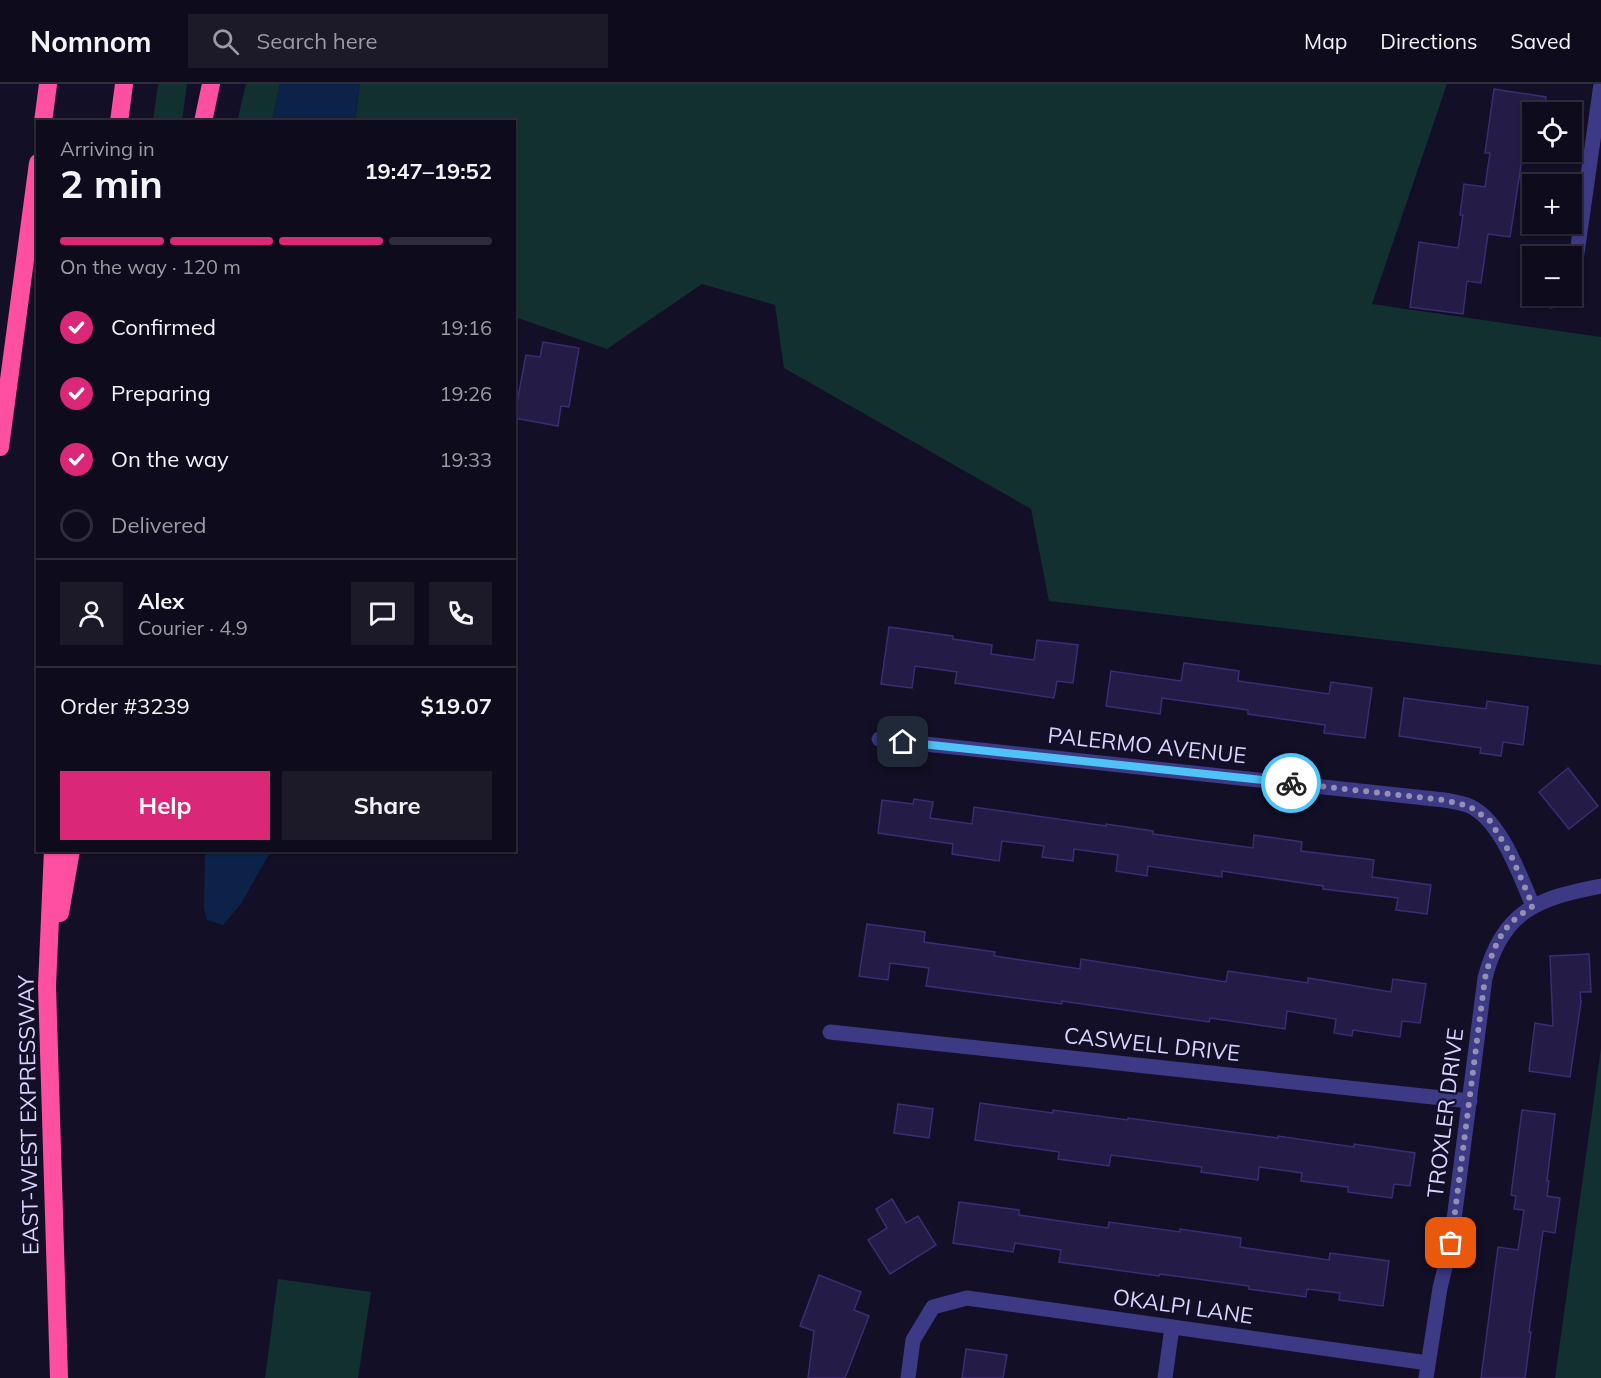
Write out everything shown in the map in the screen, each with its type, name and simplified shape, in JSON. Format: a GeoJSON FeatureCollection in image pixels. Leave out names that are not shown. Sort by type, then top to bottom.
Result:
{"type":"FeatureCollection","features":[{"type":"Feature","properties":{"kind":"highway"},"geometry":{"type":"LineString","coordinates":[[43,120],[48,84]]}},
{"type":"Feature","properties":{"kind":"highway"},"geometry":{"type":"LineString","coordinates":[[119,120],[124,84]]}},
{"type":"Feature","properties":{"kind":"highway"},"geometry":{"type":"LineString","coordinates":[[203,120],[211,84]]}},
{"type":"Feature","properties":{"kind":"highway"},"geometry":{"type":"LineString","coordinates":[[0,447],[36,179]]}},
{"type":"Feature","properties":{"kind":"highway","name":"EAST-WEST EXPRESSWAY"},"geometry":{"type":"LineString","coordinates":[[53,852],[47,986],[59,1378]]}},
{"type":"Feature","properties":{"kind":"highway"},"geometry":{"type":"LineString","coordinates":[[47,986],[71,852]]}},
{"type":"Feature","properties":{"kind":"street"},"geometry":{"type":"LineString","coordinates":[[1578,246],[1601,84]]}},
{"type":"Feature","properties":{"kind":"street","name":"PALERMO AVENUE"},"geometry":{"type":"LineString","coordinates":[[879,739],[1432,798],[1469,806],[1490,821],[1510,853],[1533,906]]}},
{"type":"Feature","properties":{"kind":"street"},"geometry":{"type":"LineString","coordinates":[[1533,906],[1566,894],[1601,886]]}},
{"type":"Feature","properties":{"kind":"street","name":"TROXLER DRIVE"},"geometry":{"type":"LineString","coordinates":[[1427,1370],[1440,1288],[1451,1243],[1485,978],[1490,958],[1512,921],[1533,906]]}},
{"type":"Feature","properties":{"kind":"street","name":"CASWELL DRIVE"},"geometry":{"type":"LineString","coordinates":[[830,1032],[1470,1101]]}},
{"type":"Feature","properties":{"kind":"street","name":"OKALPI LANE"},"geometry":{"type":"LineString","coordinates":[[908,1378],[913,1340],[933,1307],[966,1298],[1172,1327],[1427,1370]]}},
{"type":"Feature","properties":{"kind":"street"},"geometry":{"type":"LineString","coordinates":[[1165,1378],[1172,1327]]}},
{"type":"Feature","properties":{"kind":"green space"},"geometry":{"type":"Polygon","coordinates":[[[158,84],[187,84],[182,120],[153,120],[158,84]]]}},
{"type":"Feature","properties":{"kind":"green space"},"geometry":{"type":"Polygon","coordinates":[[[246,84],[280,84],[272,120],[237,120],[246,84]]]}},
{"type":"Feature","properties":{"kind":"green space"},"geometry":{"type":"Polygon","coordinates":[[[360,84],[1447,84],[1372,304],[1601,337],[1601,665],[1049,601],[1031,509],[784,368],[775,305],[702,284],[607,349],[516,317],[516,120],[355,120],[360,84]]]}},
{"type":"Feature","properties":{"kind":"green space"},"geometry":{"type":"Polygon","coordinates":[[[1601,1048],[1601,1378],[1555,1378],[1601,1048]]]}},
{"type":"Feature","properties":{"kind":"green space"},"geometry":{"type":"Polygon","coordinates":[[[278,1279],[371,1292],[358,1378],[265,1378],[278,1279]]]}},
{"type":"Feature","properties":{"kind":"water"},"geometry":{"type":"Polygon","coordinates":[[[280,84],[360,84],[355,120],[272,120],[280,84]]]}},
{"type":"Feature","properties":{"kind":"water"},"geometry":{"type":"Polygon","coordinates":[[[205,852],[270,852],[241,904],[223,925],[207,920],[204,907],[205,852]]]}},
{"type":"Feature","properties":{"kind":"building"},"geometry":{"type":"Polygon","coordinates":[[[1494,89],[1546,97],[1545,102],[1522,102],[1522,159],[1510,237],[1488,234],[1481,283],[1467,281],[1463,314],[1410,307],[1419,242],[1458,248],[1463,215],[1460,215],[1464,184],[1485,187],[1490,153],[1485,153],[1494,89]]]}},
{"type":"Feature","properties":{"kind":"building"},"geometry":{"type":"Polygon","coordinates":[[[543,342],[579,348],[569,407],[561,406],[558,426],[516,418],[526,355],[540,357],[543,342]]]}},
{"type":"Feature","properties":{"kind":"building"},"geometry":{"type":"Polygon","coordinates":[[[889,627],[953,636],[953,639],[992,645],[991,654],[1034,660],[1037,640],[1078,645],[1073,683],[1057,681],[1054,698],[955,683],[957,672],[915,666],[912,688],[881,684],[889,627]]]}},
{"type":"Feature","properties":{"kind":"building"},"geometry":{"type":"Polygon","coordinates":[[[1184,663],[1239,671],[1238,681],[1329,694],[1331,682],[1372,688],[1365,738],[1324,733],[1325,725],[1248,714],[1248,710],[1162,698],[1160,714],[1106,706],[1111,671],[1181,681],[1184,663]]]}},
{"type":"Feature","properties":{"kind":"building"},"geometry":{"type":"Polygon","coordinates":[[[1404,698],[1486,709],[1487,701],[1528,707],[1523,745],[1503,742],[1501,756],[1480,753],[1481,748],[1399,736],[1404,698]]]}},
{"type":"Feature","properties":{"kind":"building"},"geometry":{"type":"Polygon","coordinates":[[[1568,768],[1598,806],[1569,829],[1539,792],[1568,768]]]}},
{"type":"Feature","properties":{"kind":"building"},"geometry":{"type":"Polygon","coordinates":[[[914,799],[933,802],[930,818],[972,824],[974,807],[1106,826],[1106,824],[1153,831],[1153,834],[1253,848],[1254,835],[1302,842],[1301,851],[1374,860],[1372,877],[1431,885],[1427,914],[1396,910],[1398,898],[1323,889],[1323,886],[1222,871],[1222,877],[1148,866],[1147,876],[1116,871],[1118,855],[1074,849],[1073,861],[1042,857],[1044,846],[1002,841],[999,861],[952,854],[953,844],[878,833],[882,800],[913,804],[914,799]]]}},
{"type":"Feature","properties":{"kind":"building"},"geometry":{"type":"Polygon","coordinates":[[[867,924],[925,932],[924,942],[995,952],[994,956],[1080,969],[1081,959],[1226,982],[1228,971],[1308,983],[1308,978],[1391,992],[1393,979],[1426,984],[1420,1023],[1402,1021],[1400,1037],[1353,1030],[1352,1036],[1334,1033],[1336,1019],[1287,1011],[1285,1029],[1210,1018],[1209,1022],[1062,1001],[1062,1004],[926,986],[929,968],[890,963],[888,980],[859,976],[867,924]]]}},
{"type":"Feature","properties":{"kind":"building"},"geometry":{"type":"Polygon","coordinates":[[[1589,954],[1591,992],[1580,992],[1581,1002],[1570,1077],[1529,1071],[1535,1023],[1553,1026],[1550,956],[1589,954]]]}},
{"type":"Feature","properties":{"kind":"building"},"geometry":{"type":"Polygon","coordinates":[[[980,1103],[1053,1113],[1053,1110],[1128,1120],[1128,1118],[1415,1153],[1410,1186],[1394,1184],[1392,1198],[1348,1192],[1348,1187],[1301,1181],[1302,1173],[1259,1167],[1258,1180],[1201,1172],[1202,1167],[1111,1155],[1109,1166],[1058,1159],[1059,1152],[975,1140],[980,1103]]]}},
{"type":"Feature","properties":{"kind":"building"},"geometry":{"type":"Polygon","coordinates":[[[898,1104],[933,1109],[929,1138],[894,1133],[898,1104]]]}},
{"type":"Feature","properties":{"kind":"building"},"geometry":{"type":"Polygon","coordinates":[[[1522,1110],[1555,1114],[1547,1196],[1560,1198],[1555,1233],[1543,1231],[1525,1378],[1481,1378],[1498,1247],[1518,1250],[1524,1210],[1514,1209],[1516,1196],[1511,1195],[1522,1110]]]}},
{"type":"Feature","properties":{"kind":"building"},"geometry":{"type":"Polygon","coordinates":[[[892,1199],[906,1223],[918,1216],[936,1245],[890,1274],[868,1240],[887,1228],[876,1209],[892,1199]]]}},
{"type":"Feature","properties":{"kind":"building"},"geometry":{"type":"Polygon","coordinates":[[[959,1202],[1019,1210],[1019,1215],[1108,1228],[1109,1222],[1241,1238],[1240,1247],[1329,1260],[1330,1253],[1389,1261],[1383,1306],[1339,1300],[1340,1293],[1307,1289],[1306,1297],[1249,1289],[1249,1286],[1059,1262],[1061,1250],[1015,1243],[1013,1252],[953,1243],[959,1202]]]}},
{"type":"Feature","properties":{"kind":"building"},"geometry":{"type":"Polygon","coordinates":[[[819,1275],[861,1292],[854,1310],[869,1316],[845,1378],[808,1378],[814,1331],[800,1326],[819,1275]]]}},
{"type":"Feature","properties":{"kind":"building"},"geometry":{"type":"Polygon","coordinates":[[[966,1349],[1007,1355],[1003,1378],[962,1378],[966,1349]]]}},
{"type":"Feature","properties":{"kind":"way so far"},"geometry":{"type":"LineString","coordinates":[[1291,783],[1444,800],[1469,806],[1490,821],[1510,853],[1533,906],[1512,921],[1500,939],[1490,958],[1485,978],[1451,1243]]}},
{"type":"Feature","properties":{"kind":"route"},"geometry":{"type":"LineString","coordinates":[[903,742],[1291,783]]}}]}
